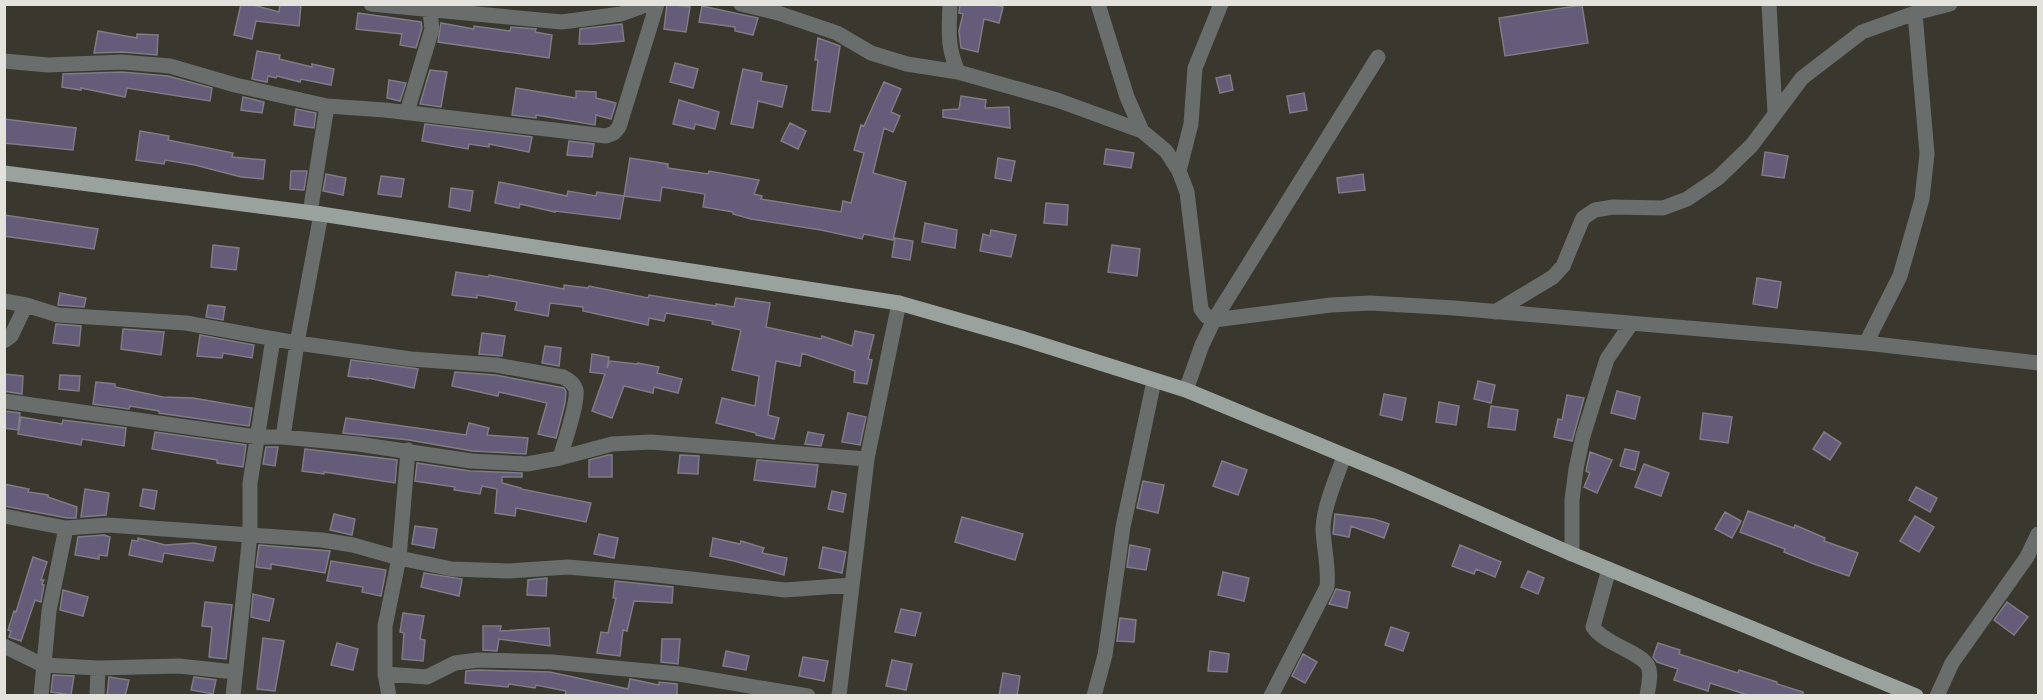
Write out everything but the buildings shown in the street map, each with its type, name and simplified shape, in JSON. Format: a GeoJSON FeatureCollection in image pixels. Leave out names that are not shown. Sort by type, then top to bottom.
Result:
{"type":"FeatureCollection","features":[{"type":"Feature","properties":{"kind":"main road"},"geometry":{"type":"LineString","coordinates":[[4,173],[316,214],[899,303],[1021,338],[1186,390],[1572,554],[1916,696]]}},
{"type":"Feature","properties":{"kind":"street"},"geometry":{"type":"LineString","coordinates":[[371,4],[430,7],[561,22],[599,11],[621,14],[649,4]]}},
{"type":"Feature","properties":{"kind":"street"},"geometry":{"type":"LineString","coordinates":[[4,61],[48,65],[122,62],[170,66],[235,85],[327,106],[407,112],[606,136],[614,133],[618,128],[657,4]]}},
{"type":"Feature","properties":{"kind":"street"},"geometry":{"type":"LineString","coordinates":[[950,4],[948,42],[958,72]]}},
{"type":"Feature","properties":{"kind":"street"},"geometry":{"type":"LineString","coordinates":[[1098,4],[1127,97],[1142,131]]}},
{"type":"Feature","properties":{"kind":"street"},"geometry":{"type":"LineString","coordinates":[[1179,171],[1191,124],[1195,68],[1221,4]]}},
{"type":"Feature","properties":{"kind":"street"},"geometry":{"type":"LineString","coordinates":[[1769,4],[1775,113]]}},
{"type":"Feature","properties":{"kind":"street"},"geometry":{"type":"LineString","coordinates":[[1495,312],[1553,277],[1563,266],[1583,218],[1595,210],[1613,207],[1663,208],[1687,199],[1718,178],[1752,145],[1802,78],[1862,32],[1915,13],[1950,4]]}},
{"type":"Feature","properties":{"kind":"street"},"geometry":{"type":"LineString","coordinates":[[748,5],[837,33],[871,53],[907,64],[958,72],[1057,100],[1142,131],[1166,151],[1179,171],[1187,192],[1201,309],[1206,316],[1214,320],[1331,305],[1370,303],[1866,344],[2038,363]]}},
{"type":"Feature","properties":{"kind":"street"},"geometry":{"type":"LineString","coordinates":[[407,112],[432,29],[430,7]]}},
{"type":"Feature","properties":{"kind":"street"},"geometry":{"type":"LineString","coordinates":[[1866,344],[1900,276],[1922,199],[1927,154],[1915,13]]}},
{"type":"Feature","properties":{"kind":"street"},"geometry":{"type":"LineString","coordinates":[[1186,390],[1202,345],[1214,320],[1378,57]]}},
{"type":"Feature","properties":{"kind":"street"},"geometry":{"type":"LineString","coordinates":[[283,437],[316,214],[327,106]]}},
{"type":"Feature","properties":{"kind":"street"},"geometry":{"type":"LineString","coordinates":[[4,301],[58,315],[186,323],[297,343],[411,359],[496,365],[563,377],[571,381],[576,390],[560,458]]}},
{"type":"Feature","properties":{"kind":"street"},"geometry":{"type":"LineString","coordinates":[[839,696],[867,459],[899,303]]}},
{"type":"Feature","properties":{"kind":"street"},"geometry":{"type":"LineString","coordinates":[[4,341],[10,336],[26,305]]}},
{"type":"Feature","properties":{"kind":"street"},"geometry":{"type":"LineString","coordinates":[[1572,554],[1572,500],[1583,436],[1607,359],[1631,324]]}},
{"type":"Feature","properties":{"kind":"street"},"geometry":{"type":"LineString","coordinates":[[233,696],[250,534],[249,496],[273,339]]}},
{"type":"Feature","properties":{"kind":"street"},"geometry":{"type":"LineString","coordinates":[[1094,696],[1105,655],[1123,527],[1154,381]]}},
{"type":"Feature","properties":{"kind":"street"},"geometry":{"type":"LineString","coordinates":[[4,401],[258,437],[283,437],[408,450],[471,461],[527,464],[612,444],[651,442],[867,459]]}},
{"type":"Feature","properties":{"kind":"street"},"geometry":{"type":"LineString","coordinates":[[389,696],[385,674],[385,626],[399,558],[408,450]]}},
{"type":"Feature","properties":{"kind":"street"},"geometry":{"type":"LineString","coordinates":[[1271,696],[1326,587],[1328,578],[1323,529],[1344,456]]}},
{"type":"Feature","properties":{"kind":"street"},"geometry":{"type":"LineString","coordinates":[[4,516],[66,528],[108,525],[322,540],[353,545],[452,569],[509,571],[568,567],[785,590],[852,585]]}},
{"type":"Feature","properties":{"kind":"street"},"geometry":{"type":"LineString","coordinates":[[41,696],[49,611],[66,528]]}},
{"type":"Feature","properties":{"kind":"street"},"geometry":{"type":"LineString","coordinates":[[1937,696],[1952,663],[2027,557],[2038,534]]}},
{"type":"Feature","properties":{"kind":"street"},"geometry":{"type":"LineString","coordinates":[[1609,569],[1593,627],[1606,639],[1649,667],[1647,696]]}},
{"type":"Feature","properties":{"kind":"street"},"geometry":{"type":"LineString","coordinates":[[4,646],[43,665],[98,668],[179,666],[235,672]]}},
{"type":"Feature","properties":{"kind":"street"},"geometry":{"type":"LineString","coordinates":[[385,674],[427,677],[455,663],[478,660],[552,662],[679,674],[808,696]]}},
{"type":"Feature","properties":{"kind":"street"},"geometry":{"type":"LineString","coordinates":[[97,696],[98,668]]}}]}
